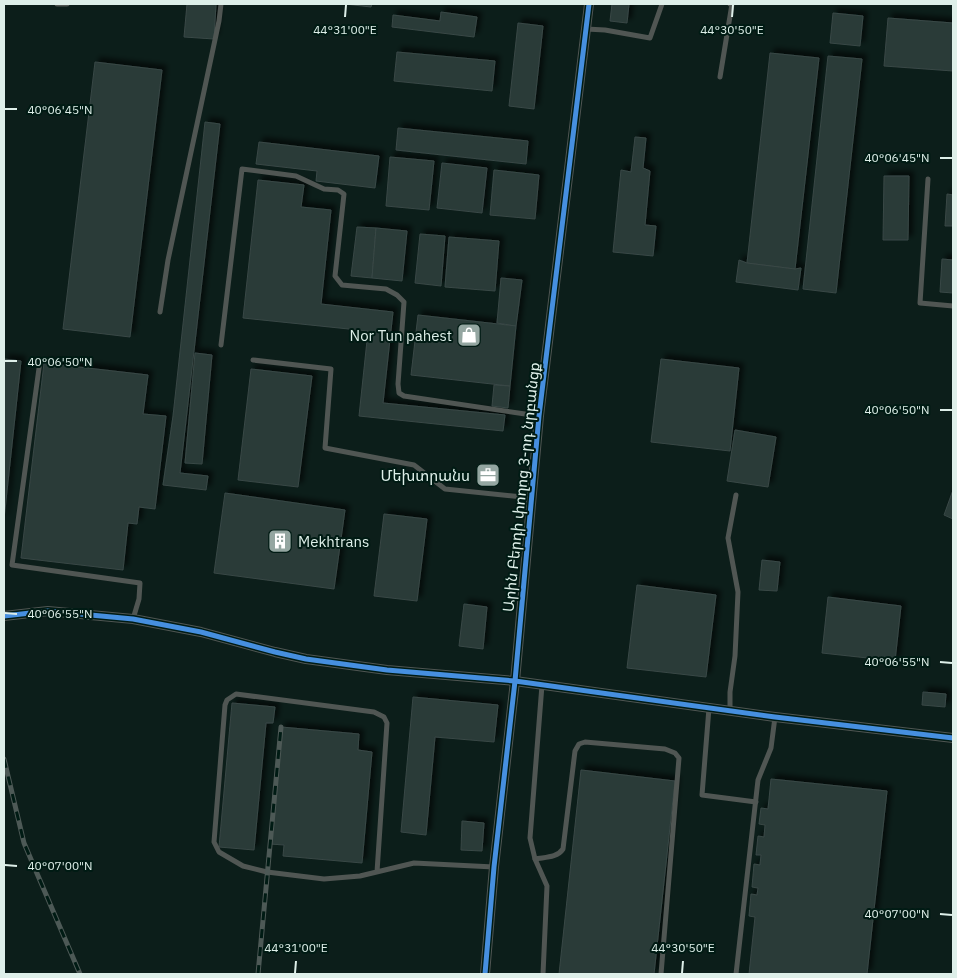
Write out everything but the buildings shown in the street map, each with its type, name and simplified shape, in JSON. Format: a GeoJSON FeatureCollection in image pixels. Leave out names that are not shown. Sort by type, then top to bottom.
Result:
{"type":"FeatureCollection","features":[{"type":"Feature","properties":{"kind":"street","name":"Արին Բերդի փողոց 3-րդ նրբանցք"},"geometry":{"type":"LineString","coordinates":[[485,974],[539,416],[586,29],[587,4]]}},
{"type":"Feature","properties":{"kind":"street"},"geometry":{"type":"LineString","coordinates":[[4,616],[48,611],[133,619],[201,632],[306,659],[387,670],[542,684],[709,708],[953,738]]}},
{"type":"Feature","properties":{"kind":"lane"},"geometry":{"type":"LineString","coordinates":[[56,4],[67,4]]}},
{"type":"Feature","properties":{"kind":"lane"},"geometry":{"type":"LineString","coordinates":[[160,312],[168,260],[221,4]]}},
{"type":"Feature","properties":{"kind":"lane"},"geometry":{"type":"LineString","coordinates":[[586,29],[605,30],[650,38],[662,4]]}},
{"type":"Feature","properties":{"kind":"lane"},"geometry":{"type":"LineString","coordinates":[[720,77],[732,4],[730,4]]}},
{"type":"Feature","properties":{"kind":"lane"},"geometry":{"type":"LineString","coordinates":[[221,345],[242,169],[296,176],[324,189],[338,190],[344,194],[335,276],[342,285],[386,289],[398,295],[404,302],[399,393],[404,396],[539,416]]}},
{"type":"Feature","properties":{"kind":"lane"},"geometry":{"type":"LineString","coordinates":[[928,180],[920,303],[953,306]]}},
{"type":"Feature","properties":{"kind":"lane"},"geometry":{"type":"LineString","coordinates":[[253,360],[331,369],[325,448],[414,465],[445,489],[532,498]]}},
{"type":"Feature","properties":{"kind":"lane"},"geometry":{"type":"LineString","coordinates":[[40,361],[12,565],[140,583],[139,599],[133,619]]}},
{"type":"Feature","properties":{"kind":"lane"},"geometry":{"type":"LineString","coordinates":[[730,710],[738,592],[728,538],[736,495]]}},
{"type":"Feature","properties":{"kind":"lane"},"geometry":{"type":"LineString","coordinates":[[542,684],[530,838],[535,859],[547,886],[543,974]]}},
{"type":"Feature","properties":{"kind":"lane"},"geometry":{"type":"LineString","coordinates":[[377,872],[387,723],[384,717],[374,712],[236,694],[227,700],[225,705],[214,842],[219,852],[244,866],[267,872],[324,879],[360,876],[377,872],[414,863],[494,867]]}},
{"type":"Feature","properties":{"kind":"lane"},"geometry":{"type":"LineString","coordinates":[[709,708],[702,795],[756,802]]}},
{"type":"Feature","properties":{"kind":"lane"},"geometry":{"type":"LineString","coordinates":[[736,974],[758,780],[771,748],[775,716]]}},
{"type":"Feature","properties":{"kind":"lane"},"geometry":{"type":"LineString","coordinates":[[535,859],[556,856],[563,849],[575,751],[579,744],[584,742],[656,748],[675,753],[679,758],[661,974]]}},
{"type":"Feature","properties":{"kind":"railway"},"geometry":{"type":"LineString","coordinates":[[258,974],[281,727]]}},
{"type":"Feature","properties":{"kind":"railway"},"geometry":{"type":"LineString","coordinates":[[4,759],[24,843],[80,974]]}},
{"type":"Feature","properties":{"kind":"cycle path"},"geometry":{"type":"LineString","coordinates":[[485,974],[494,867],[515,681],[539,416],[589,4]]}},
{"type":"Feature","properties":{"kind":"cycle path"},"geometry":{"type":"LineString","coordinates":[[4,616],[48,611],[133,619],[201,632],[306,659],[387,670],[515,681],[775,717],[953,738]]}},
{"type":"Feature","properties":{"kind":"place","name":"Nor Tun pahest"},"geometry":{"type":"Point","coordinates":[469,335]}},
{"type":"Feature","properties":{"kind":"place","name":"Մեխտրանս"},"geometry":{"type":"Point","coordinates":[488,475]}},
{"type":"Feature","properties":{"kind":"place","name":"Mekhtrans"},"geometry":{"type":"Point","coordinates":[280,541]}}]}
